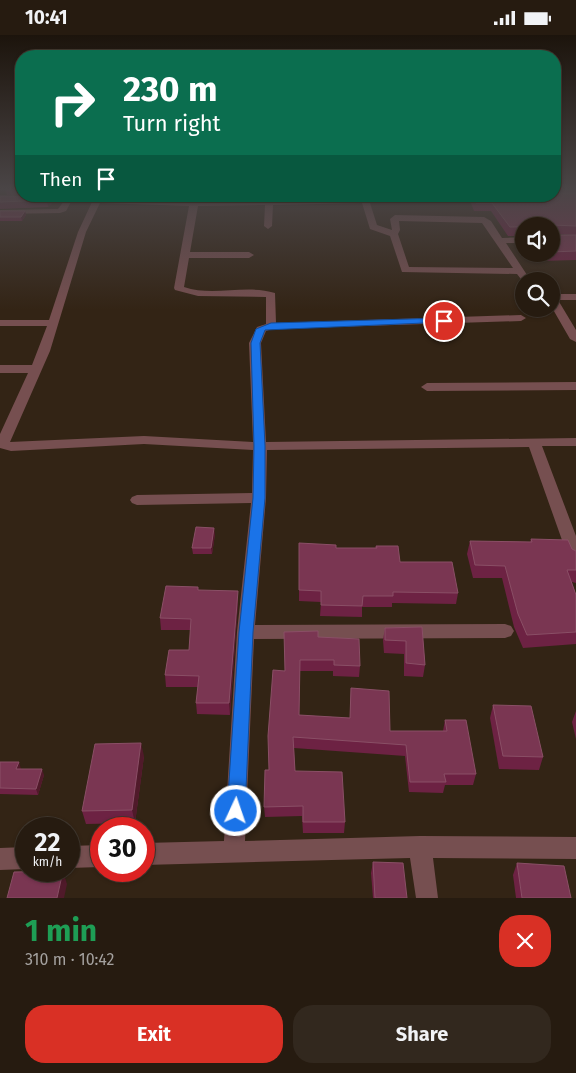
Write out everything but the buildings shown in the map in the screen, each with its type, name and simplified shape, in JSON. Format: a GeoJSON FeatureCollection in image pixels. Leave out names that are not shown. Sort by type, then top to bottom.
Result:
{"type":"FeatureCollection","features":[{"type":"Feature","properties":{"kind":"street"},"geometry":{"type":"LineString","coordinates":[[83,229],[36,369],[6,422],[4,445],[11,447],[144,440],[260,446],[576,442]]}},
{"type":"Feature","properties":{"kind":"street"},"geometry":{"type":"LineString","coordinates":[[190,229],[179,287],[186,291],[268,293],[271,295],[271,326]]}},
{"type":"Feature","properties":{"kind":"street"},"geometry":{"type":"LineString","coordinates":[[380,229],[394,234]]}},
{"type":"Feature","properties":{"kind":"street"},"geometry":{"type":"LineString","coordinates":[[396,229],[394,234],[405,270],[518,271]]}},
{"type":"Feature","properties":{"kind":"street"},"geometry":{"type":"LineString","coordinates":[[492,229],[518,271]]}},
{"type":"Feature","properties":{"kind":"street"},"geometry":{"type":"LineString","coordinates":[[499,241],[515,240]]}},
{"type":"Feature","properties":{"kind":"street"},"geometry":{"type":"LineString","coordinates":[[186,255],[249,255]]}},
{"type":"Feature","properties":{"kind":"street"},"geometry":{"type":"LineString","coordinates":[[560,297],[576,297]]}},
{"type":"Feature","properties":{"kind":"street"},"geometry":{"type":"LineString","coordinates":[[560,312],[576,339]]}},
{"type":"Feature","properties":{"kind":"street"},"geometry":{"type":"LineString","coordinates":[[234,851],[246,632],[259,498],[260,446],[255,343],[261,329],[271,326],[520,318]]}},
{"type":"Feature","properties":{"kind":"street"},"geometry":{"type":"LineString","coordinates":[[0,323],[53,323]]}},
{"type":"Feature","properties":{"kind":"street"},"geometry":{"type":"LineString","coordinates":[[0,369],[36,369]]}},
{"type":"Feature","properties":{"kind":"street"},"geometry":{"type":"LineString","coordinates":[[427,387],[576,386]]}},
{"type":"Feature","properties":{"kind":"street"},"geometry":{"type":"LineString","coordinates":[[534,443],[569,521],[576,557]]}},
{"type":"Feature","properties":{"kind":"street"},"geometry":{"type":"LineString","coordinates":[[137,500],[259,498]]}},
{"type":"Feature","properties":{"kind":"street"},"geometry":{"type":"LineString","coordinates":[[246,632],[505,631]]}},
{"type":"Feature","properties":{"kind":"street"},"geometry":{"type":"LineString","coordinates":[[420,847],[428,898]]}},
{"type":"Feature","properties":{"kind":"street"},"geometry":{"type":"LineString","coordinates":[[155,854],[420,847],[576,848]]}},
{"type":"Feature","properties":{"kind":"street"},"geometry":{"type":"LineString","coordinates":[[0,859],[15,858]]}},
{"type":"Feature","properties":{"kind":"route"},"geometry":{"type":"LineString","coordinates":[[236,811],[246,632],[259,498],[260,446],[255,343],[261,329],[271,326],[444,321]]}}]}
